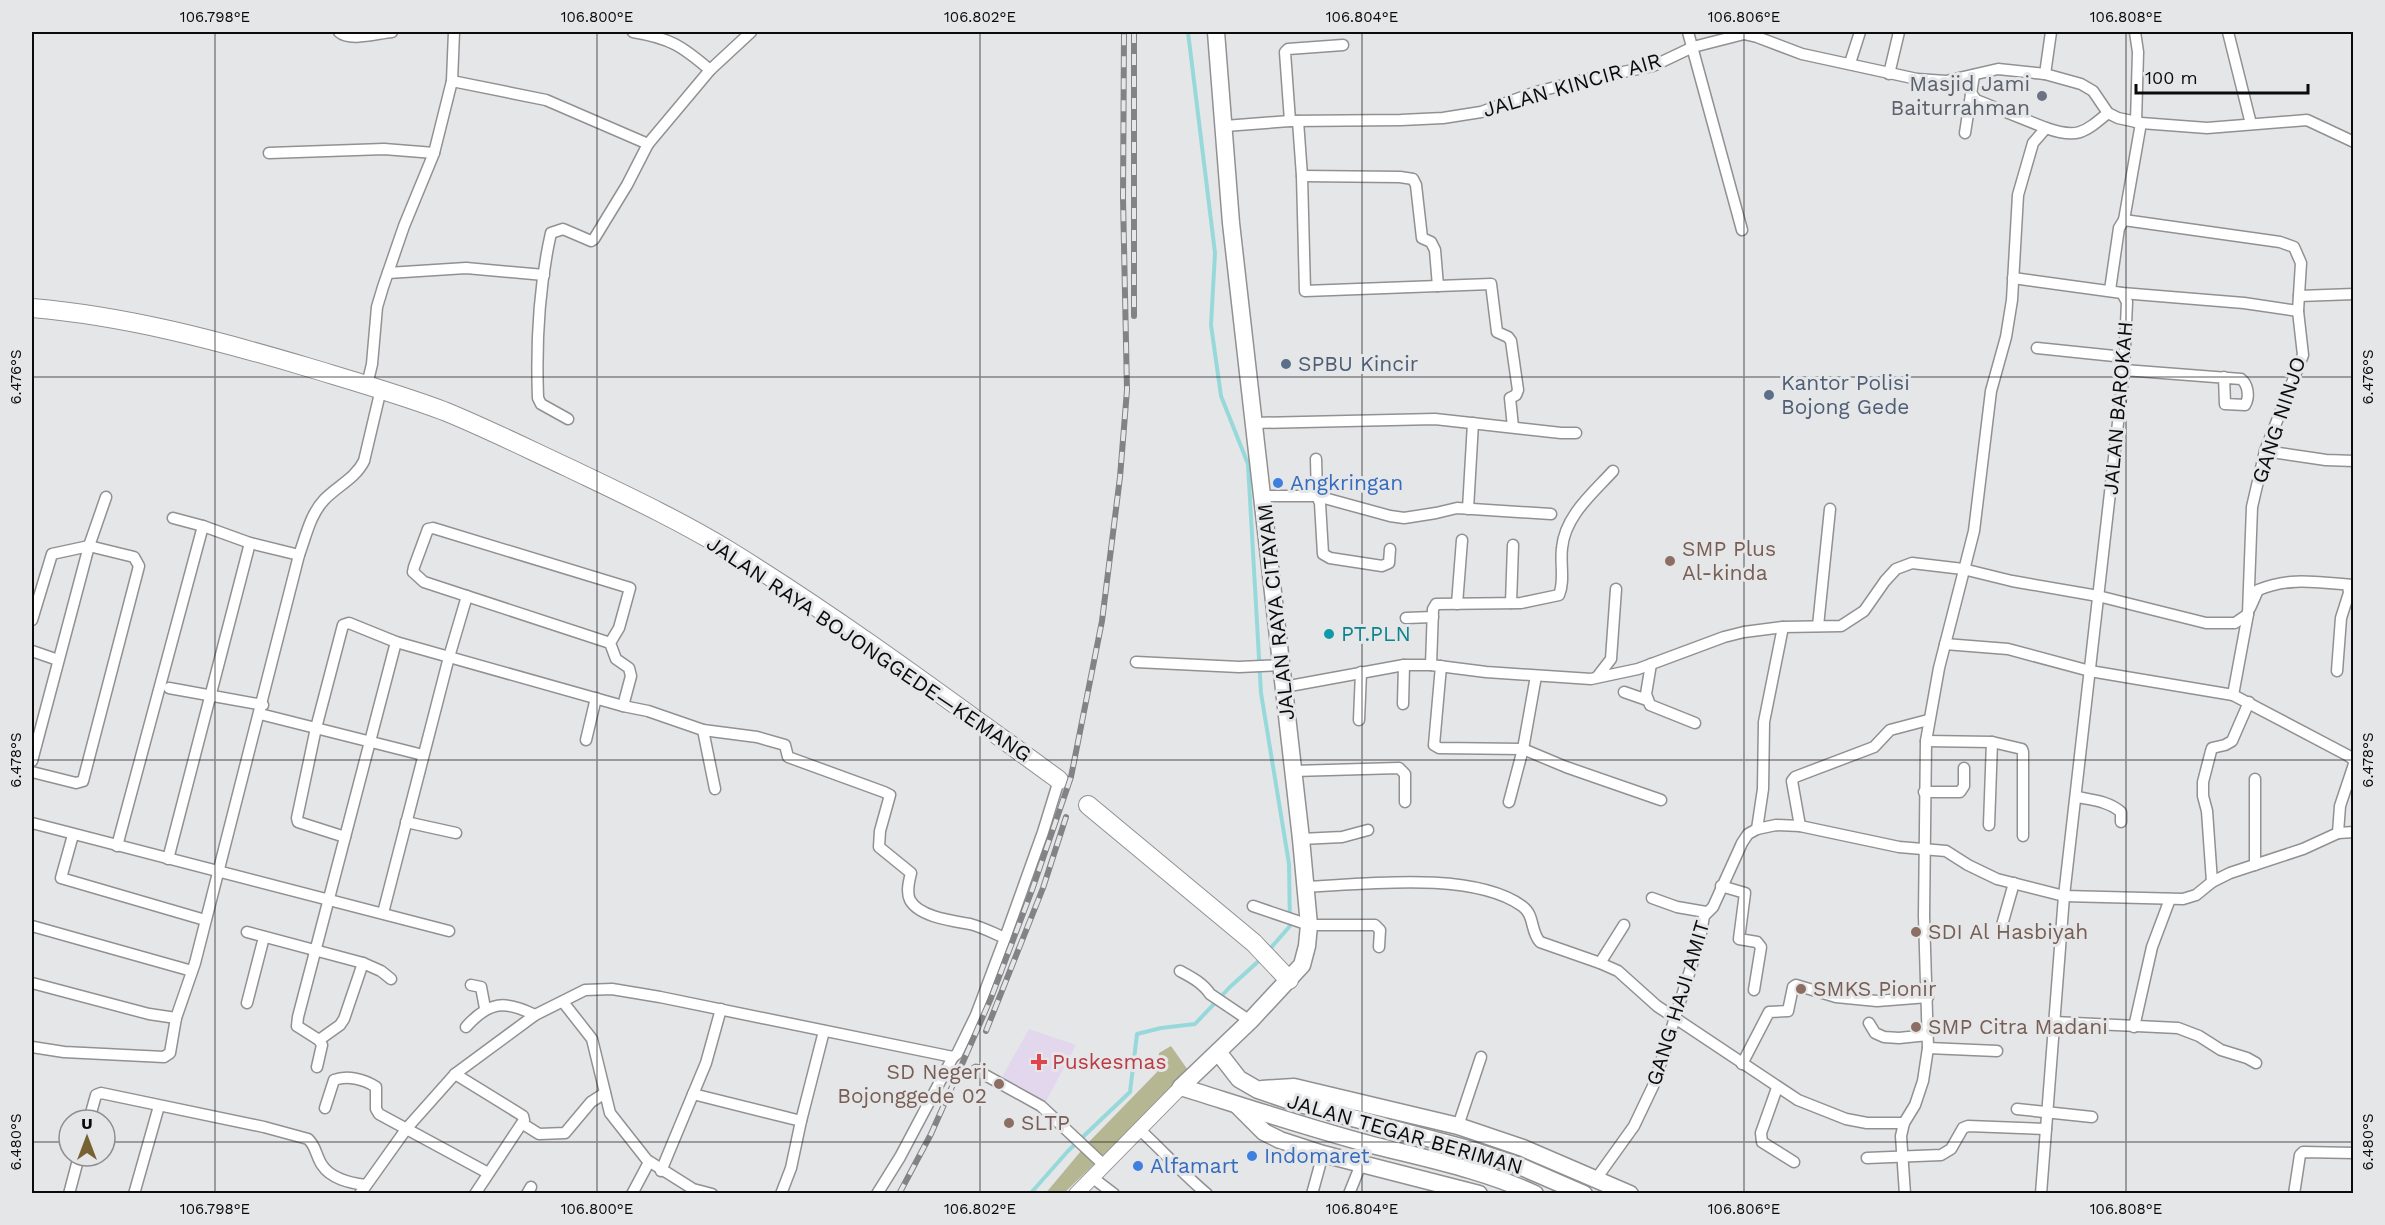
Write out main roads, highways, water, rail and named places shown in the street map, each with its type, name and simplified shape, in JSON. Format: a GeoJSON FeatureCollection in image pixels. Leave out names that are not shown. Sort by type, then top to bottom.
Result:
{"type":"FeatureCollection","features":[{"type":"Feature","properties":{"kind":"highway","name":"JALAN RAYA BOJONGGEDE—KEMANG"},"geometry":{"type":"LineString","coordinates":[[32,308],[110,318],[189,334],[374,387],[446,412],[642,502],[726,549],[938,692],[1059,780]]}},
{"type":"Feature","properties":{"kind":"highway"},"geometry":{"type":"LineString","coordinates":[[1088,805],[1254,944],[1289,980]]}},
{"type":"Feature","properties":{"kind":"main road","name":"JALAN RAYA CITAYAM"},"geometry":{"type":"LineString","coordinates":[[1181,1087],[1289,980],[1302,965],[1307,946],[1303,923],[1306,887],[1284,687],[1275,665],[1263,496],[1232,223],[1216,32]]}},
{"type":"Feature","properties":{"kind":"main road","name":"JALAN TEGAR BERIMAN"},"geometry":{"type":"LineString","coordinates":[[1218,1052],[1239,1079],[1258,1090],[1293,1102],[1472,1150],[1517,1165],[1584,1194]]}},
{"type":"Feature","properties":{"kind":"main road","name":"JALAN TEGAR BERIMAN"},"geometry":{"type":"LineString","coordinates":[[1181,1087],[1320,1130],[1467,1169],[1511,1183],[1535,1194]]}},
{"type":"Feature","properties":{"kind":"main road"},"geometry":{"type":"LineString","coordinates":[[1076,1194],[1181,1087]]}},
{"type":"Feature","properties":{"kind":"main road","name":"JALAN TEGAR BERIMAN"},"geometry":{"type":"LineString","coordinates":[[1258,1090],[1294,1087],[1458,1126],[1523,1148],[1630,1194]]}},
{"type":"Feature","properties":{"kind":"main road","name":"JALAN TEGAR BERIMAN"},"geometry":{"type":"LineString","coordinates":[[1235,1104],[1270,1136],[1323,1154],[1479,1194]]}},
{"type":"Feature","properties":{"kind":"main road"},"geometry":{"type":"LineString","coordinates":[[1472,1150],[1478,1132]]}},
{"type":"Feature","properties":{"kind":"main road"},"geometry":{"type":"LineString","coordinates":[[1461,1188],[1467,1169]]}},
{"type":"Feature","properties":{"kind":"waterway"},"geometry":{"type":"LineString","coordinates":[[1188,32],[1215,253],[1211,325],[1221,396],[1248,464],[1261,693],[1289,864],[1290,926],[1269,950]]}},
{"type":"Feature","properties":{"kind":"waterway"},"geometry":{"type":"LineString","coordinates":[[1030,1194],[1068,1151],[1130,1092],[1137,1034],[1161,1028],[1195,1024],[1262,958]]}},
{"type":"Feature","properties":{"kind":"railway"},"geometry":{"type":"LineString","coordinates":[[899,1194],[931,1134],[963,1062],[991,998],[1032,890],[1071,777],[1102,621],[1120,477],[1127,390],[1123,198],[1124,32]]}},
{"type":"Feature","properties":{"kind":"railway"},"geometry":{"type":"LineString","coordinates":[[1134,32],[1134,316]]}},
{"type":"Feature","properties":{"kind":"railway"},"geometry":{"type":"LineString","coordinates":[[986,1031],[1043,888],[1066,817]]}},
{"type":"Feature","properties":{"kind":"place","name":"Masjid Jami Baiturrahman"},"geometry":{"type":"Point","coordinates":[2042,96]}},
{"type":"Feature","properties":{"kind":"place","name":"SPBU Kincir"},"geometry":{"type":"Point","coordinates":[1286,364]}},
{"type":"Feature","properties":{"kind":"place","name":"Kantor Polisi Bojong Gede"},"geometry":{"type":"Point","coordinates":[1769,395]}},
{"type":"Feature","properties":{"kind":"place","name":"Angkringan"},"geometry":{"type":"Point","coordinates":[1278,483]}},
{"type":"Feature","properties":{"kind":"place","name":"SMP Plus Al-kinda"},"geometry":{"type":"Point","coordinates":[1670,561]}},
{"type":"Feature","properties":{"kind":"place","name":"PT.PLN"},"geometry":{"type":"Point","coordinates":[1329,634]}},
{"type":"Feature","properties":{"kind":"place","name":"SDI Al Hasbiyah"},"geometry":{"type":"Point","coordinates":[1916,932]}},
{"type":"Feature","properties":{"kind":"place","name":"SMKS Pionir"},"geometry":{"type":"Point","coordinates":[1801,989]}},
{"type":"Feature","properties":{"kind":"place","name":"SMP Citra Madani"},"geometry":{"type":"Point","coordinates":[1916,1027]}},
{"type":"Feature","properties":{"kind":"place","name":"Puskesmas"},"geometry":{"type":"Point","coordinates":[1039,1062]}},
{"type":"Feature","properties":{"kind":"place","name":"SD Negeri Bojonggede 02"},"geometry":{"type":"Point","coordinates":[999,1084]}},
{"type":"Feature","properties":{"kind":"place","name":"SLTP"},"geometry":{"type":"Point","coordinates":[1009,1123]}},
{"type":"Feature","properties":{"kind":"place","name":"Indomaret"},"geometry":{"type":"Point","coordinates":[1252,1156]}},
{"type":"Feature","properties":{"kind":"place","name":"Alfamart"},"geometry":{"type":"Point","coordinates":[1138,1166]}}]}
